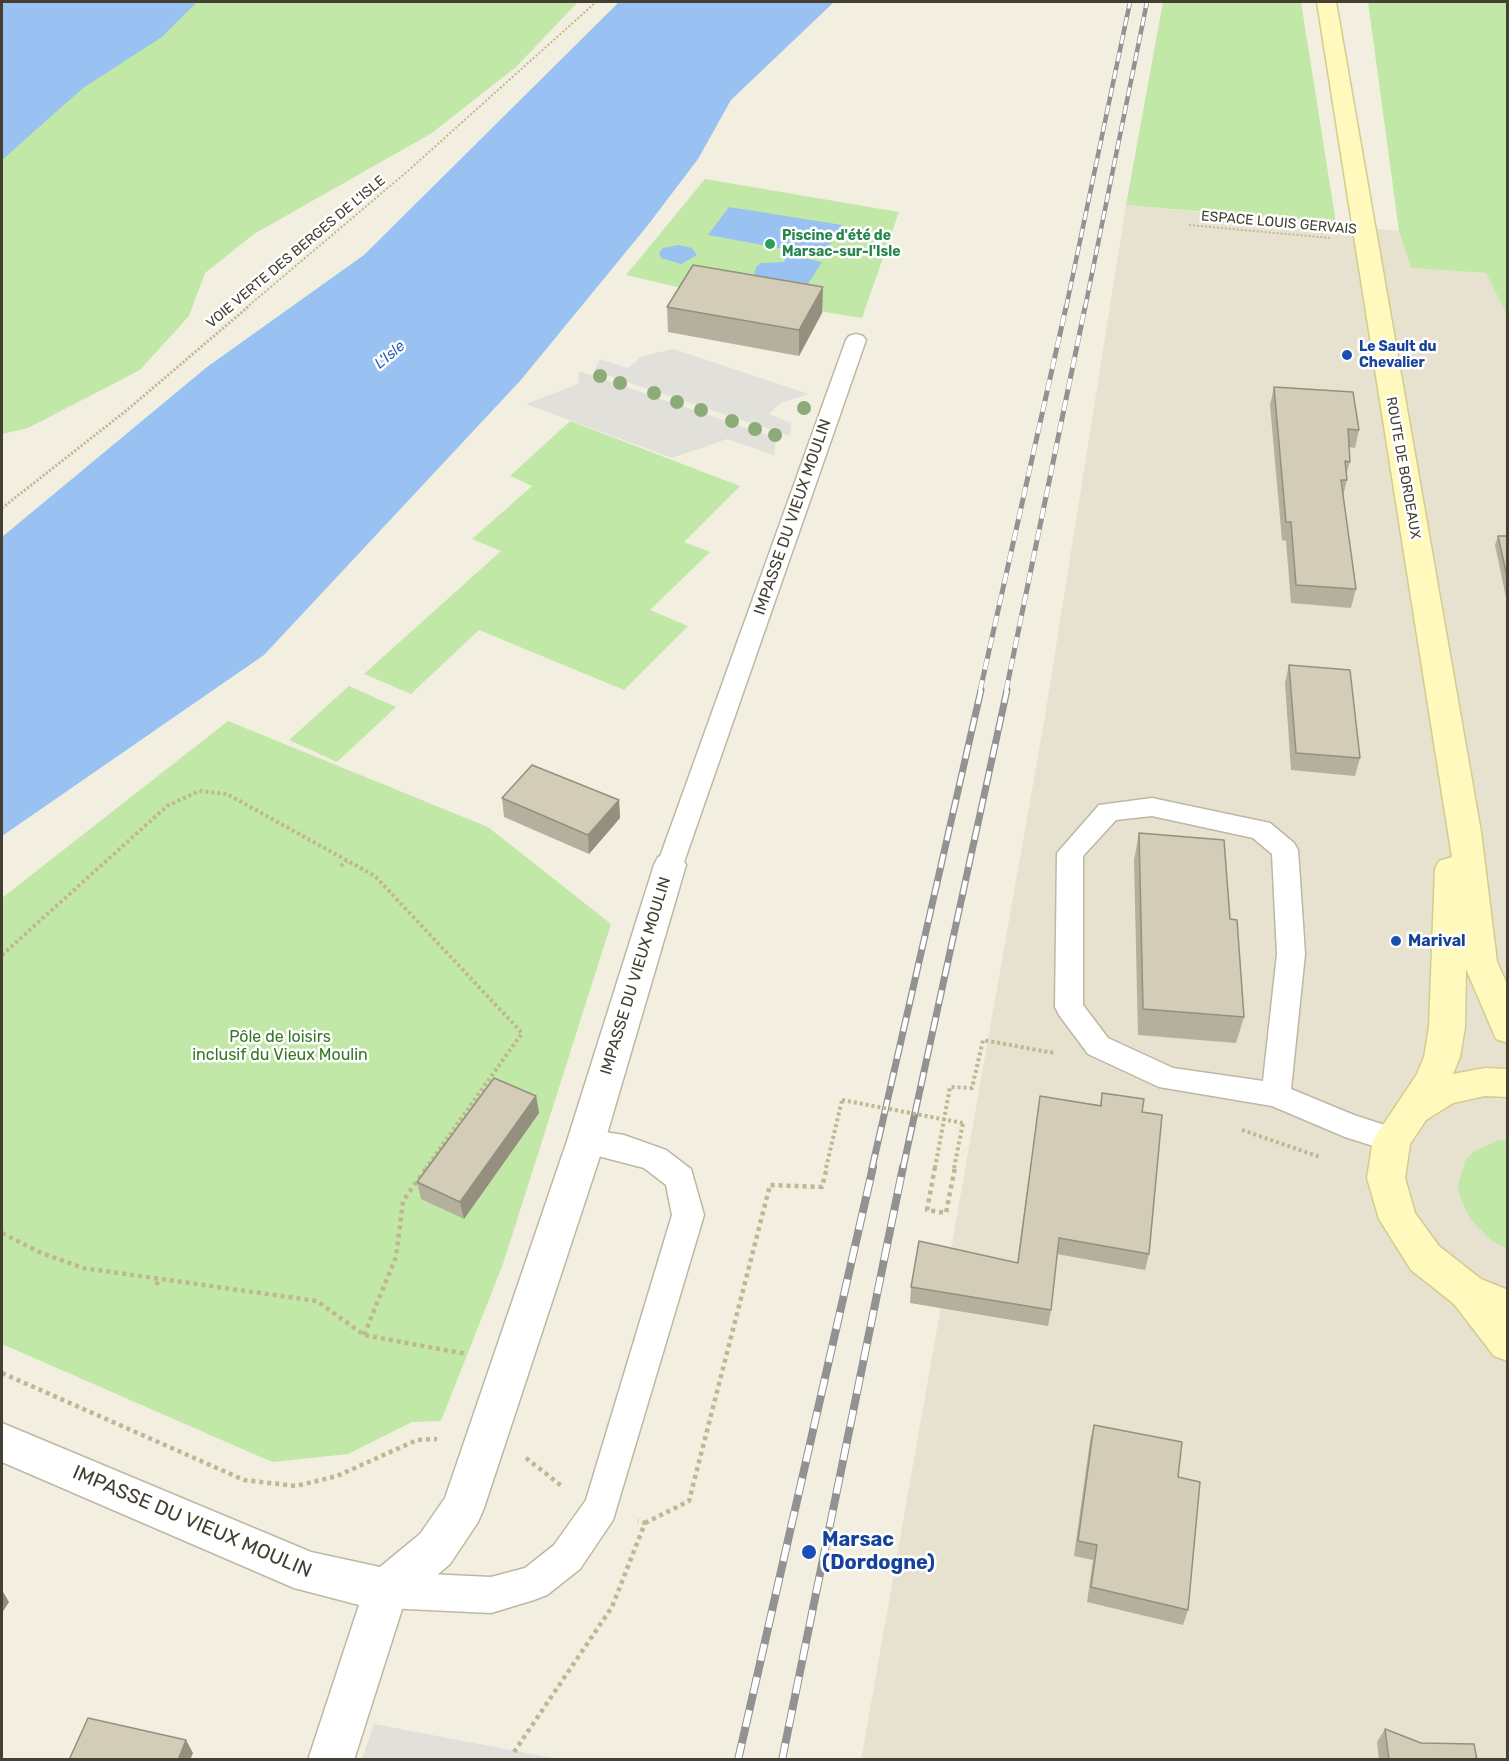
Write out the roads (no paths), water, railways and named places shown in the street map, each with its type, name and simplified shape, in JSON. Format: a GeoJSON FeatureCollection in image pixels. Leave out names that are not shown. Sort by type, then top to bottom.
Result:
{"type":"FeatureCollection","features":[{"type":"Feature","properties":{"kind":"main road","name":"ROUTE DE BORDEAUX"},"geometry":{"type":"LineString","coordinates":[[1330,8],[1384,358],[1455,771],[1480,963],[1508,1029]]}},
{"type":"Feature","properties":{"kind":"main road","name":"ROUTE DE BORDEAUX"},"geometry":{"type":"LineString","coordinates":[[1402,1125],[1433,1080],[1442,1057],[1447,1027],[1455,771]]}},
{"type":"Feature","properties":{"kind":"main road"},"geometry":{"type":"LineString","coordinates":[[1508,1083],[1485,1082],[1444,1090],[1402,1125],[1386,1178],[1398,1219],[1425,1258],[1467,1291],[1508,1343]]}},
{"type":"Feature","properties":{"kind":"main road"},"geometry":{"type":"LineString","coordinates":[[1467,1291],[1508,1309]]}},
{"type":"Feature","properties":{"kind":"street","name":"IMPASSE DU VIEUX MOULIN"},"geometry":{"type":"LineString","coordinates":[[2,1442],[309,1573],[386,1590],[435,1549],[463,1508],[586,1142],[670,865]]}},
{"type":"Feature","properties":{"kind":"street"},"geometry":{"type":"LineString","coordinates":[[331,1760],[386,1590]]}},
{"type":"Feature","properties":{"kind":"lane","name":"IMPASSE DU VIEUX MOULIN"},"geometry":{"type":"LineString","coordinates":[[670,865],[855,340]]}},
{"type":"Feature","properties":{"kind":"lane"},"geometry":{"type":"LineString","coordinates":[[1276,1095],[1291,954],[1285,850],[1261,830],[1152,807],[1108,812],[1070,853],[1069,1007],[1098,1046],[1170,1078],[1276,1095],[1345,1125],[1402,1125]]}},
{"type":"Feature","properties":{"kind":"lane"},"geometry":{"type":"LineString","coordinates":[[386,1590],[491,1595],[534,1583],[567,1557],[601,1508],[688,1215],[680,1178],[655,1159],[624,1148],[586,1142]]}},
{"type":"Feature","properties":{"kind":"water"},"geometry":{"type":"Polygon","coordinates":[[[2,2],[197,2],[162,37],[83,88],[2,160],[2,2]]]}},
{"type":"Feature","properties":{"kind":"water","name":"L'Isle"},"geometry":{"type":"Polygon","coordinates":[[[619,2],[834,2],[731,100],[698,159],[648,225],[520,381],[264,655],[2,836],[2,537],[207,367],[364,255],[619,2]]]}},
{"type":"Feature","properties":{"kind":"water"},"geometry":{"type":"Polygon","coordinates":[[[729,207],[842,225],[823,256],[708,235],[729,207]]]}},
{"type":"Feature","properties":{"kind":"water"},"geometry":{"type":"Polygon","coordinates":[[[678,245],[692,248],[697,255],[681,264],[661,258],[659,253],[663,248],[678,245]]]}},
{"type":"Feature","properties":{"kind":"water"},"geometry":{"type":"Polygon","coordinates":[[[788,255],[822,262],[801,295],[754,274],[756,267],[761,263],[784,262],[788,255]]]}},
{"type":"Feature","properties":{"kind":"railway"},"geometry":{"type":"LineString","coordinates":[[1066,308],[1130,2]]}},
{"type":"Feature","properties":{"kind":"railway"},"geometry":{"type":"LineString","coordinates":[[1085,308],[1147,2]]}},
{"type":"Feature","properties":{"kind":"railway"},"geometry":{"type":"LineString","coordinates":[[980,691],[1066,307]]}},
{"type":"Feature","properties":{"kind":"railway"},"geometry":{"type":"LineString","coordinates":[[1006,691],[1085,307]]}},
{"type":"Feature","properties":{"kind":"railway"},"geometry":{"type":"LineString","coordinates":[[872,1168],[981,690]]}},
{"type":"Feature","properties":{"kind":"railway"},"geometry":{"type":"LineString","coordinates":[[903,1168],[1007,690]]}},
{"type":"Feature","properties":{"kind":"railway"},"geometry":{"type":"LineString","coordinates":[[738,1760],[873,1167]]}},
{"type":"Feature","properties":{"kind":"railway"},"geometry":{"type":"LineString","coordinates":[[782,1760],[903,1167]]}},
{"type":"Feature","properties":{"kind":"place","name":"Piscine d'été de Marsac-sur-l'Isle"},"geometry":{"type":"Point","coordinates":[770,244]}},
{"type":"Feature","properties":{"kind":"place","name":"Le Sault du Chevalier"},"geometry":{"type":"Point","coordinates":[1347,355]}},
{"type":"Feature","properties":{"kind":"place","name":"Marival"},"geometry":{"type":"Point","coordinates":[1396,941]}},
{"type":"Feature","properties":{"kind":"place","name":"Marsac (Dordogne)"},"geometry":{"type":"Point","coordinates":[809,1552]}},
{"type":"Feature","properties":{"kind":"park label","name":"Pôle de loisirs inclusif du Vieux Moulin"},"geometry":{"type":"Point","coordinates":[280,1046]}}]}
